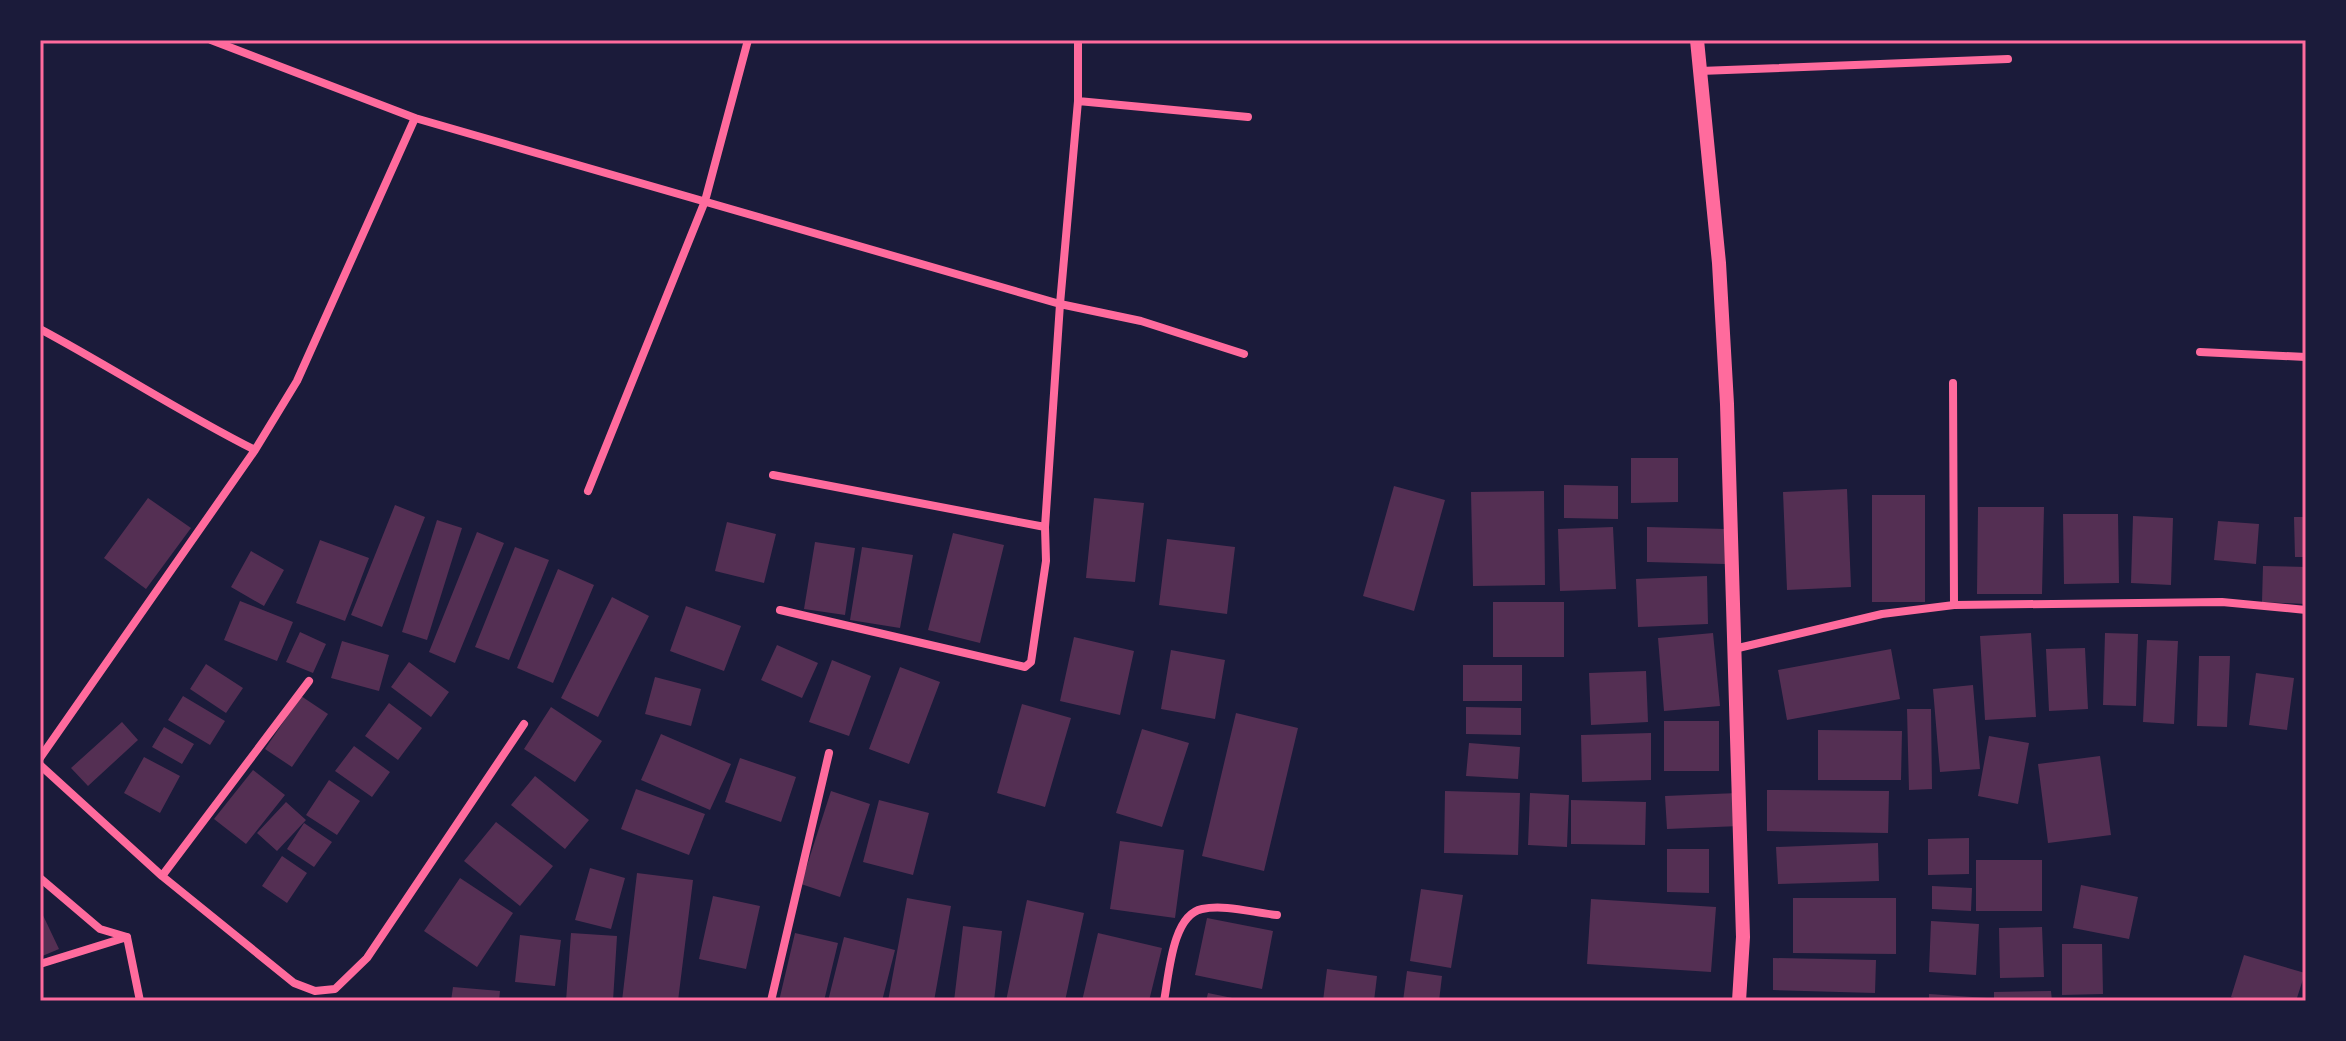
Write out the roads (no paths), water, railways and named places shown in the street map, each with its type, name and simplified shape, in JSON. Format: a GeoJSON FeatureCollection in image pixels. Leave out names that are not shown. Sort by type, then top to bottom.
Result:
{"type":"FeatureCollection","features":[{"type":"Feature","properties":{"kind":"street"},"geometry":{"type":"LineString","coordinates":[[211,40],[415,118],[1060,304],[1141,321],[1244,354]]}},
{"type":"Feature","properties":{"kind":"street"},"geometry":{"type":"LineString","coordinates":[[588,491],[705,201],[748,40]]}},
{"type":"Feature","properties":{"kind":"street"},"geometry":{"type":"LineString","coordinates":[[780,610],[1025,667],[1031,662],[1044,575],[1060,304],[1078,101],[1078,40]]}},
{"type":"Feature","properties":{"kind":"street"},"geometry":{"type":"LineString","coordinates":[[1697,40],[1719,263],[1727,404],[1743,937],[1739,1001]]}},
{"type":"Feature","properties":{"kind":"street"},"geometry":{"type":"LineString","coordinates":[[1699,71],[2008,59]]}},
{"type":"Feature","properties":{"kind":"street"},"geometry":{"type":"LineString","coordinates":[[1078,101],[1248,117]]}},
{"type":"Feature","properties":{"kind":"street"},"geometry":{"type":"LineString","coordinates":[[40,758],[255,450],[297,381],[415,118]]}},
{"type":"Feature","properties":{"kind":"street"},"geometry":{"type":"LineString","coordinates":[[40,329],[117,370],[187,416],[255,450]]}},
{"type":"Feature","properties":{"kind":"street"},"geometry":{"type":"LineString","coordinates":[[2200,352],[2306,357]]}},
{"type":"Feature","properties":{"kind":"street"},"geometry":{"type":"LineString","coordinates":[[1953,383],[1954,605]]}},
{"type":"Feature","properties":{"kind":"street"},"geometry":{"type":"LineString","coordinates":[[773,475],[1045,527]]}},
{"type":"Feature","properties":{"kind":"street"},"geometry":{"type":"LineString","coordinates":[[1734,649],[1882,614],[1954,605],[2222,602],[2306,610]]}},
{"type":"Feature","properties":{"kind":"street"},"geometry":{"type":"LineString","coordinates":[[162,876],[309,681]]}},
{"type":"Feature","properties":{"kind":"street"},"geometry":{"type":"LineString","coordinates":[[40,765],[162,876],[294,983],[315,991],[335,989],[367,958],[524,724]]}},
{"type":"Feature","properties":{"kind":"street"},"geometry":{"type":"LineString","coordinates":[[771,1001],[829,753]]}},
{"type":"Feature","properties":{"kind":"street"},"geometry":{"type":"LineString","coordinates":[[40,878],[100,929],[127,937]]}},
{"type":"Feature","properties":{"kind":"street"},"geometry":{"type":"LineString","coordinates":[[1164,1001],[1180,926],[1192,913],[1218,909],[1277,915]]}},
{"type":"Feature","properties":{"kind":"street"},"geometry":{"type":"LineString","coordinates":[[40,964],[127,937]]}},
{"type":"Feature","properties":{"kind":"street"},"geometry":{"type":"LineString","coordinates":[[127,937],[140,1001]]}}]}
